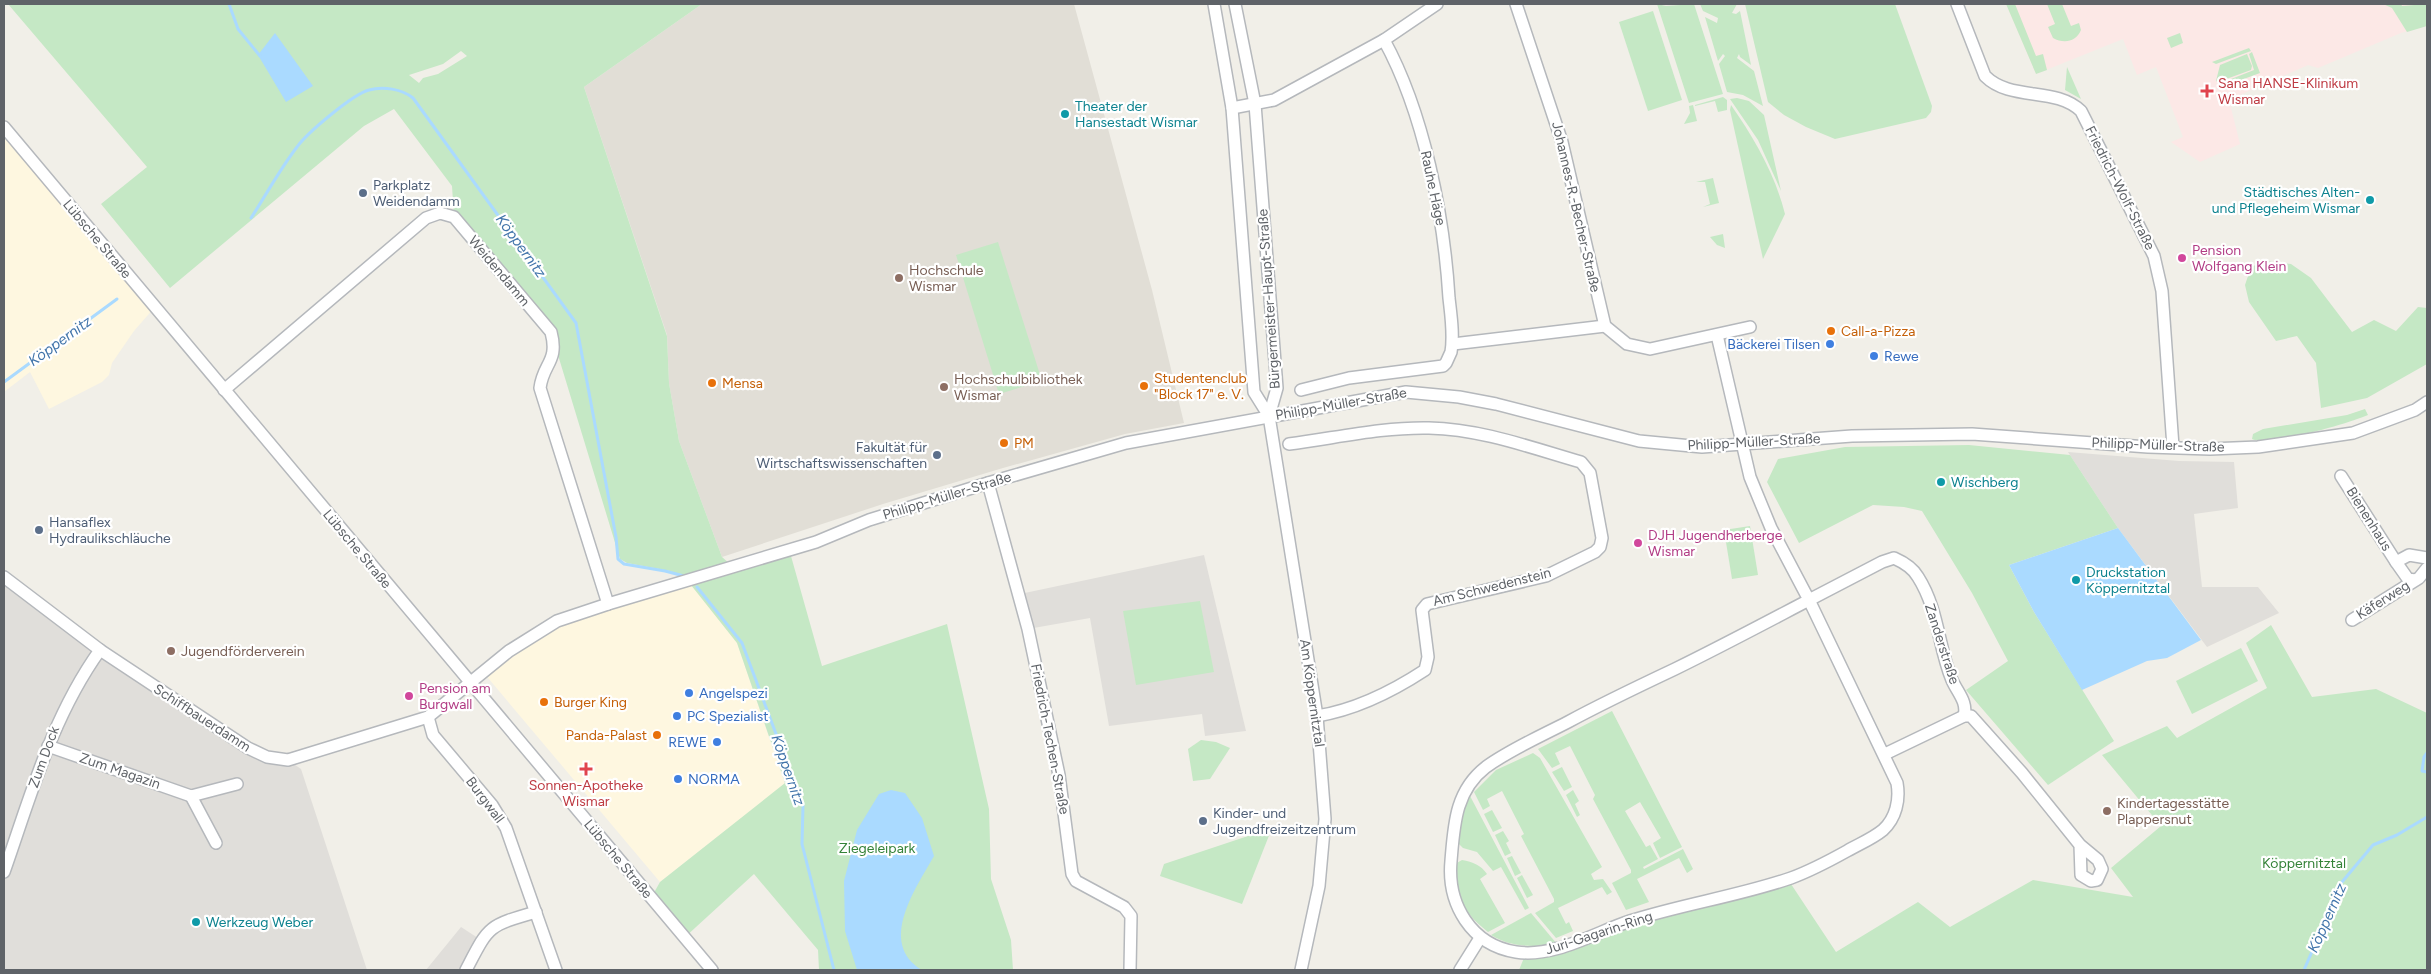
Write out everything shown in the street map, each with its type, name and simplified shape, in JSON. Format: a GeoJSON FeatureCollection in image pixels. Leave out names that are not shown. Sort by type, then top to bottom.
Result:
{"type":"FeatureCollection","features":[{"type":"Feature","properties":{"kind":"street","name":"Bürgermeister-Haupt-Straße"},"geometry":{"type":"LineString","coordinates":[[1214,4],[1232,108],[1254,392],[1269,416]]}},
{"type":"Feature","properties":{"kind":"street","name":"Bürgermeister-Haupt-Straße"},"geometry":{"type":"LineString","coordinates":[[1235,4],[1255,104],[1277,388],[1269,416]]}},
{"type":"Feature","properties":{"kind":"street"},"geometry":{"type":"LineString","coordinates":[[1232,108],[1274,100],[1384,40],[1421,9],[1438,4]]}},
{"type":"Feature","properties":{"kind":"street","name":"Johannes-R.-Becher-Straße"},"geometry":{"type":"LineString","coordinates":[[1516,4],[1562,142],[1605,326]]}},
{"type":"Feature","properties":{"kind":"street","name":"Friedrich-Wolf-Straße"},"geometry":{"type":"LineString","coordinates":[[1957,4],[1985,76],[1992,83],[2009,90],[2060,98],[2074,104],[2081,111],[2154,256],[2162,290],[2173,448]]}},
{"type":"Feature","properties":{"kind":"street","name":"Rauhe Häge"},"geometry":{"type":"LineString","coordinates":[[1384,40],[1397,63],[1424,144],[1446,252],[1452,344]]}},
{"type":"Feature","properties":{"kind":"street","name":"Lübsche Straße"},"geometry":{"type":"LineString","coordinates":[[6,134],[712,970]]}},
{"type":"Feature","properties":{"kind":"street","name":"Weidendamm"},"geometry":{"type":"LineString","coordinates":[[224,390],[426,218],[440,212],[454,217],[551,332],[555,347],[552,359],[541,380],[540,388],[608,604]]}},
{"type":"Feature","properties":{"kind":"street"},"geometry":{"type":"LineString","coordinates":[[1452,344],[1605,326],[1627,344],[1643,348],[1663,348],[1750,327]]}},
{"type":"Feature","properties":{"kind":"street","name":"Juri-Gagarin-Ring"},"geometry":{"type":"LineString","coordinates":[[1717,335],[1743,445],[1758,498],[1809,600],[1894,773],[1899,792],[1893,816],[1882,830],[1874,836],[1816,867],[1790,878],[1631,921],[1540,953],[1526,954],[1508,950],[1480,938],[1458,909],[1451,884],[1450,868],[1456,811],[1467,786],[1475,777],[1501,758],[1588,711],[1809,600]]}},
{"type":"Feature","properties":{"kind":"street","name":"Philipp-Müller-Straße"},"geometry":{"type":"LineString","coordinates":[[1301,390],[1350,378],[1442,366],[1446,363],[1452,344]]}},
{"type":"Feature","properties":{"kind":"street","name":"Philipp-Müller-Straße"},"geometry":{"type":"LineString","coordinates":[[470,683],[509,651],[557,621],[692,578],[816,542],[870,520],[988,483],[1126,443],[1406,392],[1459,397],[1496,404],[1639,441],[1687,447],[1743,445],[1852,436],[1972,434],[2173,448],[2258,447],[2353,433],[2415,410],[2427,402]]}},
{"type":"Feature","properties":{"kind":"street","name":"Am Köppernitztal"},"geometry":{"type":"LineString","coordinates":[[1269,416],[1317,716],[1322,769],[1324,840],[1320,886],[1301,970]]}},
{"type":"Feature","properties":{"kind":"street","name":"Am Schwedenstein"},"geometry":{"type":"LineString","coordinates":[[1294,443],[1390,429],[1430,428],[1471,432],[1581,462],[1588,468],[1590,473],[1602,538],[1600,547],[1595,552],[1546,576],[1427,604],[1422,610],[1428,657],[1424,670],[1392,689],[1335,713],[1317,716]]}},
{"type":"Feature","properties":{"kind":"street","name":"Bienenhaus"},"geometry":{"type":"LineString","coordinates":[[2341,476],[2396,562]]}},
{"type":"Feature","properties":{"kind":"street","name":"Friedrich-Techen-Straße"},"geometry":{"type":"LineString","coordinates":[[988,483],[1005,539],[1028,629],[1059,775],[1072,874],[1076,881],[1124,907],[1131,916],[1130,970]]}},
{"type":"Feature","properties":{"kind":"street","name":"Käferweg"},"geometry":{"type":"LineString","coordinates":[[2415,580],[2408,579],[2396,562],[2409,555],[2427,558]]}},
{"type":"Feature","properties":{"kind":"street","name":"Zanderstraße"},"geometry":{"type":"LineString","coordinates":[[1809,600],[1882,562],[1894,558],[1905,563],[1918,575],[1939,626],[1946,664],[1965,704],[1964,716]]}},
{"type":"Feature","properties":{"kind":"street","name":"Käferweg"},"geometry":{"type":"LineString","coordinates":[[2352,620],[2415,580],[2427,568]]}},
{"type":"Feature","properties":{"kind":"street","name":"Schiffbauerdamm"},"geometry":{"type":"LineString","coordinates":[[4,578],[100,650],[235,740],[267,757],[288,760],[428,717]]}},
{"type":"Feature","properties":{"kind":"street","name":"Zum Dock"},"geometry":{"type":"LineString","coordinates":[[4,871],[60,716],[76,685],[100,650]]}},
{"type":"Feature","properties":{"kind":"street"},"geometry":{"type":"LineString","coordinates":[[428,717],[470,683]]}},
{"type":"Feature","properties":{"kind":"street"},"geometry":{"type":"LineString","coordinates":[[1885,754],[1964,716],[1971,716],[2080,845]]}},
{"type":"Feature","properties":{"kind":"street","name":"Burgwall"},"geometry":{"type":"LineString","coordinates":[[428,717],[432,735],[492,805],[506,828],[556,970]]}},
{"type":"Feature","properties":{"kind":"street","name":"Zum Magazin"},"geometry":{"type":"LineString","coordinates":[[48,746],[191,796]]}},
{"type":"Feature","properties":{"kind":"street"},"geometry":{"type":"LineString","coordinates":[[216,843],[191,796],[237,784]]}},
{"type":"Feature","properties":{"kind":"street"},"geometry":{"type":"LineString","coordinates":[[466,970],[481,940],[491,929],[502,922],[536,912]]}},
{"type":"Feature","properties":{"kind":"street"},"geometry":{"type":"LineString","coordinates":[[1460,970],[1480,938]]}},
{"type":"Feature","properties":{"kind":"shaded area","name":"Hochschule Wismar"},"geometry":{"type":"Polygon","coordinates":[[[702,4],[1074,4],[1152,290],[1184,423],[1125,434],[1003,468],[883,504],[722,557],[679,441],[669,383],[667,335],[584,87],[702,4]]]}},
{"type":"Feature","properties":{"kind":"shaded area","name":"Sana HANSE-Klinikum Wismar"},"geometry":{"type":"Polygon","coordinates":[[[2006,4],[2427,4],[2427,26],[2401,33],[2318,68],[2308,65],[2229,100],[2240,144],[2200,162],[2171,142],[2183,137],[2156,67],[2137,75],[2123,39],[2036,74],[2006,4]]]}},
{"type":"Feature","properties":{"kind":"shaded area"},"geometry":{"type":"Polygon","coordinates":[[[4,127],[155,307],[134,331],[112,363],[109,375],[102,382],[49,409],[30,372],[4,392],[4,127]]]}},
{"type":"Feature","properties":{"kind":"shaded area"},"geometry":{"type":"Polygon","coordinates":[[[2068,452],[2179,461],[2234,462],[2238,508],[2194,514],[2202,587],[2258,587],[2279,613],[2207,647],[2118,528],[2068,452]]]}},
{"type":"Feature","properties":{"kind":"shaded area"},"geometry":{"type":"Polygon","coordinates":[[[1204,555],[1246,731],[1205,736],[1202,714],[1109,726],[1090,618],[1028,629],[1020,594],[1204,555]]]}},
{"type":"Feature","properties":{"kind":"shaded area"},"geometry":{"type":"Polygon","coordinates":[[[4,577],[248,748],[288,760],[301,769],[367,970],[4,970],[4,577]]]}},
{"type":"Feature","properties":{"kind":"shaded area"},"geometry":{"type":"Polygon","coordinates":[[[687,580],[737,643],[785,784],[660,882],[483,672],[557,621],[687,580]]]}},
{"type":"Feature","properties":{"kind":"shaded area"},"geometry":{"type":"Polygon","coordinates":[[[461,927],[481,940],[466,970],[426,970],[461,927]]]}},
{"type":"Feature","properties":{"kind":"green space","name":"Ziegeleipark"},"geometry":{"type":"Polygon","coordinates":[[[8,4],[702,4],[584,87],[667,336],[669,383],[679,441],[722,557],[732,566],[789,549],[822,666],[947,624],[989,809],[991,879],[1011,940],[1013,970],[819,970],[818,950],[754,874],[684,938],[651,898],[660,882],[785,783],[737,643],[687,580],[670,571],[627,563],[620,559],[551,332],[454,217],[452,186],[394,109],[364,126],[170,288],[101,204],[147,167],[8,4]],[[461,51],[443,64],[409,75],[419,83],[423,78],[438,74],[467,56],[461,51]]]}},
{"type":"Feature","properties":{"kind":"green space"},"geometry":{"type":"Polygon","coordinates":[[[1657,4],[1666,6],[1694,4],[1723,94],[1689,103],[1657,4]]]}},
{"type":"Feature","properties":{"kind":"green space"},"geometry":{"type":"Polygon","coordinates":[[[1700,4],[1737,4],[1732,13],[1736,14],[1740,11],[1751,65],[1740,57],[1739,54],[1737,58],[1754,71],[1763,106],[1743,95],[1727,92],[1719,64],[1725,56],[1723,54],[1718,61],[1705,17],[1717,23],[1718,18],[1703,11],[1700,4]]]}},
{"type":"Feature","properties":{"kind":"green space"},"geometry":{"type":"Polygon","coordinates":[[[1745,4],[1895,4],[1932,106],[1931,112],[1926,118],[1835,139],[1784,115],[1768,102],[1745,4]]]}},
{"type":"Feature","properties":{"kind":"green space"},"geometry":{"type":"Polygon","coordinates":[[[2006,4],[2015,4],[2036,56],[2043,54],[2047,70],[2036,74],[2006,4]]]}},
{"type":"Feature","properties":{"kind":"green space"},"geometry":{"type":"Polygon","coordinates":[[[2047,4],[2062,4],[2071,26],[2079,23],[2081,30],[2076,37],[2069,41],[2053,38],[2048,27],[2055,24],[2047,4]]]}},
{"type":"Feature","properties":{"kind":"green space"},"geometry":{"type":"Polygon","coordinates":[[[2383,4],[2401,4],[2402,6],[2427,4],[2427,26],[2407,32],[2392,8],[2383,4]]]}},
{"type":"Feature","properties":{"kind":"green space"},"geometry":{"type":"Polygon","coordinates":[[[1653,11],[1682,100],[1648,111],[1619,22],[1653,11]]]}},
{"type":"Feature","properties":{"kind":"green space"},"geometry":{"type":"Polygon","coordinates":[[[2180,33],[2183,43],[2171,48],[2167,38],[2180,33]]]}},
{"type":"Feature","properties":{"kind":"green space"},"geometry":{"type":"Polygon","coordinates":[[[2249,48],[2251,51],[2216,64],[2212,62],[2249,48]]]}},
{"type":"Feature","properties":{"kind":"green space"},"geometry":{"type":"Polygon","coordinates":[[[2252,52],[2260,73],[2222,87],[2221,83],[2254,70],[2249,54],[2252,52]]]}},
{"type":"Feature","properties":{"kind":"green space"},"geometry":{"type":"Polygon","coordinates":[[[2247,54],[2252,66],[2251,70],[2218,82],[2216,81],[2220,65],[2247,54]]]}},
{"type":"Feature","properties":{"kind":"green space"},"geometry":{"type":"Polygon","coordinates":[[[2067,67],[2081,99],[2065,90],[2067,67]]]}},
{"type":"Feature","properties":{"kind":"green space"},"geometry":{"type":"Polygon","coordinates":[[[1723,97],[1727,100],[1727,110],[1718,112],[1715,101],[1695,106],[1695,105],[1723,97]]]}},
{"type":"Feature","properties":{"kind":"green space"},"geometry":{"type":"Polygon","coordinates":[[[1737,98],[1749,101],[1764,115],[1781,191],[1758,140],[1730,99],[1737,98]]]}},
{"type":"Feature","properties":{"kind":"green space"},"geometry":{"type":"Polygon","coordinates":[[[1693,105],[1697,121],[1684,124],[1690,113],[1689,106],[1693,105]]]}},
{"type":"Feature","properties":{"kind":"green space"},"geometry":{"type":"Polygon","coordinates":[[[1731,105],[1748,130],[1770,171],[1785,214],[1763,259],[1730,110],[1731,105]]]}},
{"type":"Feature","properties":{"kind":"green space"},"geometry":{"type":"Polygon","coordinates":[[[1713,178],[1719,203],[1703,207],[1710,204],[1705,182],[1696,182],[1713,178]]]}},
{"type":"Feature","properties":{"kind":"green space"},"geometry":{"type":"Polygon","coordinates":[[[1723,234],[1725,248],[1717,245],[1710,237],[1723,234]]]}},
{"type":"Feature","properties":{"kind":"green space"},"geometry":{"type":"Polygon","coordinates":[[[998,242],[1042,381],[999,394],[956,255],[998,242]]]}},
{"type":"Feature","properties":{"kind":"green space"},"geometry":{"type":"Polygon","coordinates":[[[2265,261],[2291,264],[2311,278],[2352,332],[2374,320],[2396,331],[2418,307],[2427,308],[2427,364],[2367,398],[2321,408],[2316,363],[2297,336],[2276,341],[2249,302],[2245,285],[2251,267],[2265,261]]]}},
{"type":"Feature","properties":{"kind":"green space"},"geometry":{"type":"Polygon","coordinates":[[[2365,409],[2368,415],[2328,428],[2274,440],[2261,441],[2252,439],[2253,434],[2263,429],[2347,415],[2365,409]]]}},
{"type":"Feature","properties":{"kind":"green space"},"geometry":{"type":"Polygon","coordinates":[[[1969,445],[2070,455],[2118,528],[2009,565],[2034,612],[2114,741],[2048,785],[1966,690],[2008,661],[1972,593],[1922,511],[1904,507],[1873,505],[1799,543],[1767,482],[1778,459],[1845,447],[1969,445]]]}},
{"type":"Feature","properties":{"kind":"green space"},"geometry":{"type":"Polygon","coordinates":[[[1750,526],[1758,575],[1732,579],[1724,530],[1750,526]]]}},
{"type":"Feature","properties":{"kind":"green space"},"geometry":{"type":"Polygon","coordinates":[[[1200,601],[1214,672],[1136,685],[1123,611],[1200,601]]]}},
{"type":"Feature","properties":{"kind":"green space","name":"Köppernitztal"},"geometry":{"type":"Polygon","coordinates":[[[2271,625],[2312,697],[2376,689],[2427,713],[2427,970],[1519,970],[1526,953],[1789,881],[1836,952],[1918,902],[1950,927],[2033,880],[2133,897],[2111,868],[2161,826],[2102,755],[2167,726],[2177,738],[2267,688],[2246,643],[2271,625]]]}},
{"type":"Feature","properties":{"kind":"green space"},"geometry":{"type":"Polygon","coordinates":[[[2241,648],[2258,681],[2192,714],[2176,681],[2241,648]]]}},
{"type":"Feature","properties":{"kind":"green space"},"geometry":{"type":"Polygon","coordinates":[[[1612,711],[1682,847],[1660,858],[1653,843],[1661,838],[1640,802],[1625,811],[1646,847],[1650,845],[1658,859],[1643,867],[1644,869],[1683,849],[1693,869],[1687,873],[1679,858],[1637,879],[1649,902],[1626,910],[1612,883],[1631,873],[1631,870],[1593,799],[1595,795],[1570,746],[1555,753],[1560,764],[1552,768],[1538,749],[1612,711]]]}},
{"type":"Feature","properties":{"kind":"green space"},"geometry":{"type":"Polygon","coordinates":[[[1201,740],[1216,742],[1230,748],[1210,779],[1193,781],[1188,749],[1201,740]]]}},
{"type":"Feature","properties":{"kind":"green space"},"geometry":{"type":"Polygon","coordinates":[[[1533,753],[1540,758],[1602,867],[1591,874],[1594,880],[1603,879],[1612,892],[1607,895],[1602,887],[1558,908],[1566,924],[1569,922],[1573,931],[1556,938],[1535,913],[1554,902],[1554,899],[1521,836],[1524,834],[1502,791],[1487,799],[1490,806],[1483,810],[1474,792],[1496,770],[1533,753]]]}},
{"type":"Feature","properties":{"kind":"green space"},"geometry":{"type":"Polygon","coordinates":[[[1562,767],[1572,787],[1564,791],[1552,772],[1562,767]]]}},
{"type":"Feature","properties":{"kind":"green space"},"geometry":{"type":"Polygon","coordinates":[[[1573,790],[1579,801],[1575,804],[1580,815],[1577,817],[1566,795],[1573,790]]]}},
{"type":"Feature","properties":{"kind":"green space"},"geometry":{"type":"Polygon","coordinates":[[[1469,794],[1529,908],[1525,910],[1501,867],[1493,871],[1477,852],[1463,848],[1456,841],[1458,822],[1469,794]]]}},
{"type":"Feature","properties":{"kind":"green space"},"geometry":{"type":"Polygon","coordinates":[[[1492,810],[1502,828],[1493,832],[1484,814],[1492,810]]]}},
{"type":"Feature","properties":{"kind":"green space"},"geometry":{"type":"Polygon","coordinates":[[[1272,828],[1242,904],[1160,876],[1164,864],[1272,828]]]}},
{"type":"Feature","properties":{"kind":"green space"},"geometry":{"type":"Polygon","coordinates":[[[1503,831],[1509,841],[1506,843],[1511,853],[1505,856],[1495,835],[1503,831]]]}},
{"type":"Feature","properties":{"kind":"green space"},"geometry":{"type":"Polygon","coordinates":[[[1512,856],[1521,873],[1515,876],[1507,858],[1512,856]]]}},
{"type":"Feature","properties":{"kind":"green space"},"geometry":{"type":"Polygon","coordinates":[[[1462,860],[1476,864],[1487,874],[1480,879],[1505,923],[1488,932],[1471,917],[1459,895],[1455,864],[1462,860]]]}},
{"type":"Feature","properties":{"kind":"green space"},"geometry":{"type":"Polygon","coordinates":[[[1522,875],[1533,895],[1527,898],[1517,878],[1522,875]]]}},
{"type":"Feature","properties":{"kind":"green space"},"geometry":{"type":"Polygon","coordinates":[[[1531,913],[1557,944],[1523,946],[1491,935],[1531,913]]]}},
{"type":"Feature","properties":{"kind":"water"},"geometry":{"type":"Polygon","coordinates":[[[275,33],[313,86],[286,102],[258,55],[275,33]]]}},
{"type":"Feature","properties":{"kind":"water"},"geometry":{"type":"Polygon","coordinates":[[[2118,528],[2201,640],[2167,658],[2147,661],[2082,690],[2034,612],[2009,565],[2118,528]]]}},
{"type":"Feature","properties":{"kind":"water"},"geometry":{"type":"Polygon","coordinates":[[[891,790],[905,793],[922,818],[934,856],[910,899],[901,931],[902,945],[909,959],[922,970],[857,970],[845,931],[844,881],[857,830],[879,794],[891,790]]]}},
{"type":"Feature","properties":{"kind":"waterway"},"geometry":{"type":"LineString","coordinates":[[229,4],[238,29],[260,56]]}},
{"type":"Feature","properties":{"kind":"waterway","name":"Köppernitz"},"geometry":{"type":"LineString","coordinates":[[251,218],[297,147],[310,133],[342,106],[362,93],[374,89],[398,90],[413,98],[576,323],[616,537],[618,559],[624,564],[684,576]]}},
{"type":"Feature","properties":{"kind":"waterway","name":"Köppernitz"},"geometry":{"type":"LineString","coordinates":[[4,382],[117,299]]}},
{"type":"Feature","properties":{"kind":"waterway","name":"Köppernitz"},"geometry":{"type":"LineString","coordinates":[[697,587],[742,643],[803,806],[802,844],[834,970]]}},
{"type":"Feature","properties":{"kind":"waterway","name":"Köppernitz"},"geometry":{"type":"LineString","coordinates":[[2427,753],[2424,757],[2422,771],[2427,772]]}},
{"type":"Feature","properties":{"kind":"waterway","name":"Köppernitz"},"geometry":{"type":"LineString","coordinates":[[2304,970],[2342,882],[2373,845],[2397,835],[2427,817]]}},
{"type":"Feature","properties":{"kind":"place","name":"Sana HANSE-Klinikum Wismar"},"geometry":{"type":"Point","coordinates":[2207,91]}},
{"type":"Feature","properties":{"kind":"place","name":"Theater der Hansestadt Wismar"},"geometry":{"type":"Point","coordinates":[1065,114]}},
{"type":"Feature","properties":{"kind":"place","name":"Parkplatz Weidendamm"},"geometry":{"type":"Point","coordinates":[363,193]}},
{"type":"Feature","properties":{"kind":"place","name":"Städtisches Alten- und Pflegeheim Wismar"},"geometry":{"type":"Point","coordinates":[2370,200]}},
{"type":"Feature","properties":{"kind":"place","name":"Pension Wolfgang Klein"},"geometry":{"type":"Point","coordinates":[2182,258]}},
{"type":"Feature","properties":{"kind":"place","name":"Hochschule Wismar"},"geometry":{"type":"Point","coordinates":[899,278]}},
{"type":"Feature","properties":{"kind":"place","name":"Call-a-Pizza"},"geometry":{"type":"Point","coordinates":[1831,331]}},
{"type":"Feature","properties":{"kind":"place","name":"Bäckerei Tilsen"},"geometry":{"type":"Point","coordinates":[1830,344]}},
{"type":"Feature","properties":{"kind":"place","name":"Rewe"},"geometry":{"type":"Point","coordinates":[1874,356]}},
{"type":"Feature","properties":{"kind":"place","name":"Mensa"},"geometry":{"type":"Point","coordinates":[712,383]}},
{"type":"Feature","properties":{"kind":"place","name":"Studentenclub \"Block 17\" e. V."},"geometry":{"type":"Point","coordinates":[1144,386]}},
{"type":"Feature","properties":{"kind":"place","name":"Hochschulbibliothek Wismar"},"geometry":{"type":"Point","coordinates":[944,387]}},
{"type":"Feature","properties":{"kind":"place","name":"PM"},"geometry":{"type":"Point","coordinates":[1004,443]}},
{"type":"Feature","properties":{"kind":"place","name":"Fakultät für Wirtschaftswissenschaften"},"geometry":{"type":"Point","coordinates":[937,455]}},
{"type":"Feature","properties":{"kind":"place","name":"Wischberg"},"geometry":{"type":"Point","coordinates":[1941,482]}},
{"type":"Feature","properties":{"kind":"place","name":"Hansaflex Hydraulikschläuche"},"geometry":{"type":"Point","coordinates":[39,530]}},
{"type":"Feature","properties":{"kind":"place","name":"DJH Jugendherberge Wismar"},"geometry":{"type":"Point","coordinates":[1638,543]}},
{"type":"Feature","properties":{"kind":"place","name":"Druckstation Köppernitztal"},"geometry":{"type":"Point","coordinates":[2076,580]}},
{"type":"Feature","properties":{"kind":"place","name":"Jugendförderverein"},"geometry":{"type":"Point","coordinates":[171,651]}},
{"type":"Feature","properties":{"kind":"place","name":"Angelspezi"},"geometry":{"type":"Point","coordinates":[689,693]}},
{"type":"Feature","properties":{"kind":"place","name":"Pension am Burgwall"},"geometry":{"type":"Point","coordinates":[409,696]}},
{"type":"Feature","properties":{"kind":"place","name":"Burger King"},"geometry":{"type":"Point","coordinates":[544,702]}},
{"type":"Feature","properties":{"kind":"place","name":"PC Spezialist"},"geometry":{"type":"Point","coordinates":[677,716]}},
{"type":"Feature","properties":{"kind":"place","name":"Panda-Palast"},"geometry":{"type":"Point","coordinates":[657,735]}},
{"type":"Feature","properties":{"kind":"place","name":"REWE"},"geometry":{"type":"Point","coordinates":[717,742]}},
{"type":"Feature","properties":{"kind":"place","name":"Sonnen-Apotheke Wismar"},"geometry":{"type":"Point","coordinates":[586,769]}},
{"type":"Feature","properties":{"kind":"place","name":"NORMA"},"geometry":{"type":"Point","coordinates":[678,779]}},
{"type":"Feature","properties":{"kind":"place","name":"Kindertagesstätte Plappersnut"},"geometry":{"type":"Point","coordinates":[2107,811]}},
{"type":"Feature","properties":{"kind":"place","name":"Kinder- und Jugendfreizeitzentrum"},"geometry":{"type":"Point","coordinates":[1203,821]}},
{"type":"Feature","properties":{"kind":"place","name":"Werkzeug Weber"},"geometry":{"type":"Point","coordinates":[196,922]}}]}
